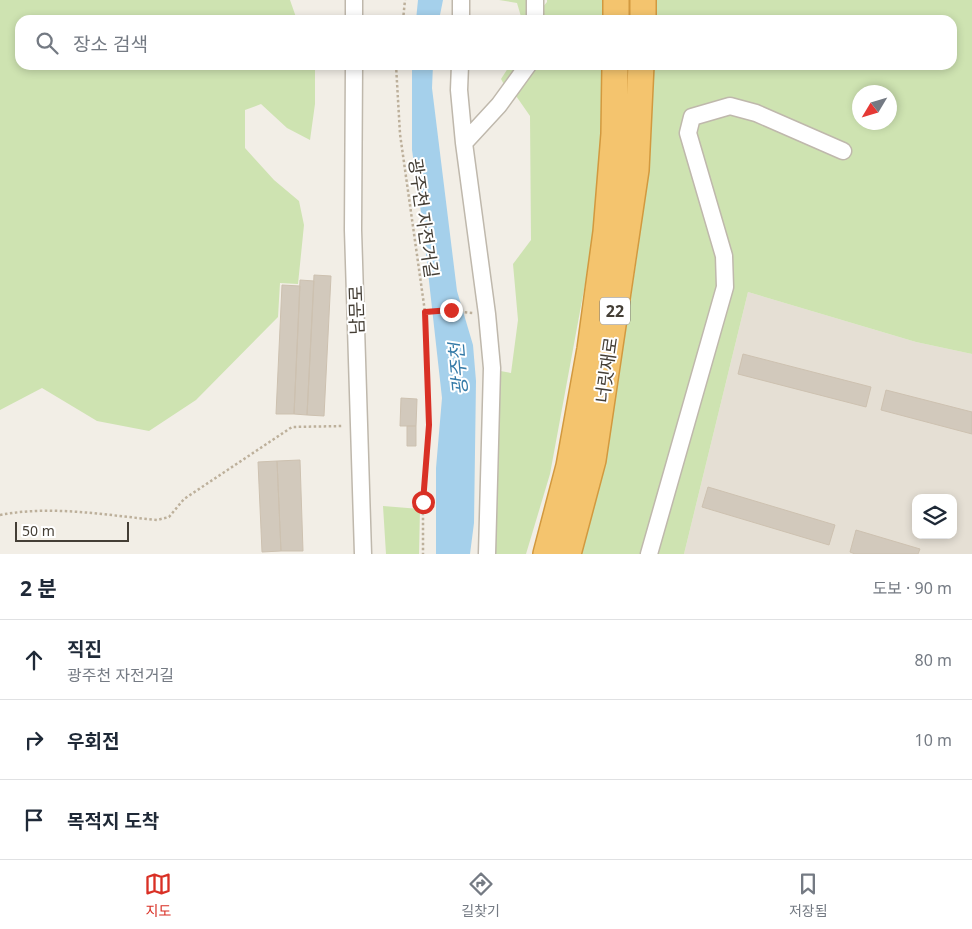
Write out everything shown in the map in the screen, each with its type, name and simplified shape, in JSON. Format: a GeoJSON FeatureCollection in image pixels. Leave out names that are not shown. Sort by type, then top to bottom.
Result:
{"type":"FeatureCollection","features":[{"type":"Feature","properties":{"kind":"highway"},"geometry":{"type":"LineString","coordinates":[[616,0],[616,15]]}},
{"type":"Feature","properties":{"kind":"highway"},"geometry":{"type":"LineString","coordinates":[[643,0],[643,15]]}},
{"type":"Feature","properties":{"kind":"highway","name":"너릿재로"},"geometry":{"type":"LineString","coordinates":[[546,554],[569,466],[590,349],[606,232],[614,134],[615,70]]}},
{"type":"Feature","properties":{"kind":"highway","name":"너릿재로"},"geometry":{"type":"LineString","coordinates":[[568,554],[593,460],[636,170],[641,70]]}},
{"type":"Feature","properties":{"kind":"street"},"geometry":{"type":"LineString","coordinates":[[354,0],[354,15]]}},
{"type":"Feature","properties":{"kind":"street"},"geometry":{"type":"LineString","coordinates":[[461,0],[461,15]]}},
{"type":"Feature","properties":{"kind":"street"},"geometry":{"type":"LineString","coordinates":[[534,0],[535,15]]}},
{"type":"Feature","properties":{"kind":"street","name":"남문로"},"geometry":{"type":"LineString","coordinates":[[354,70],[353,230],[363,554]]}},
{"type":"Feature","properties":{"kind":"street"},"geometry":{"type":"LineString","coordinates":[[460,70],[459,90],[464,143],[492,368],[487,554]]}},
{"type":"Feature","properties":{"kind":"street"},"geometry":{"type":"LineString","coordinates":[[464,143],[499,105],[524,70]]}},
{"type":"Feature","properties":{"kind":"street"},"geometry":{"type":"LineString","coordinates":[[649,554],[724,287],[724,256],[688,134],[692,116],[730,106],[756,113],[843,150]]}},
{"type":"Feature","properties":{"kind":"path"},"geometry":{"type":"LineString","coordinates":[[403,15],[405,0]]}},
{"type":"Feature","properties":{"kind":"path","name":"광주천 자전거길"},"geometry":{"type":"LineString","coordinates":[[396,70],[400,134],[425,312],[429,425],[423,502],[423,554]]}},
{"type":"Feature","properties":{"kind":"path"},"geometry":{"type":"LineString","coordinates":[[425,312],[440,310],[465,312]]}},
{"type":"Feature","properties":{"kind":"path"},"geometry":{"type":"LineString","coordinates":[[0,515],[24,511],[53,510],[157,520],[168,517],[184,499],[292,427],[360,425]]}},
{"type":"Feature","properties":{"kind":"shaded area"},"geometry":{"type":"Polygon","coordinates":[[[748,292],[916,342],[972,354],[972,554],[684,554],[748,292]]]}},
{"type":"Feature","properties":{"kind":"green space"},"geometry":{"type":"Polygon","coordinates":[[[0,0],[290,0],[295,15],[15,15],[15,70],[315,70],[315,104],[310,140],[287,128],[261,104],[245,110],[245,148],[274,180],[299,201],[304,225],[298,284],[280,283],[278,317],[196,400],[149,431],[97,421],[42,388],[0,410],[0,0]]]}},
{"type":"Feature","properties":{"kind":"green space"},"geometry":{"type":"Polygon","coordinates":[[[499,0],[530,0],[530,15],[521,15],[517,3],[499,0]]]}},
{"type":"Feature","properties":{"kind":"green space"},"geometry":{"type":"Polygon","coordinates":[[[547,0],[606,0],[606,15],[540,15],[541,9],[547,0]]]}},
{"type":"Feature","properties":{"kind":"green space"},"geometry":{"type":"Polygon","coordinates":[[[656,0],[972,0],[972,354],[916,342],[748,292],[684,554],[655,554],[731,280],[718,260],[719,281],[642,554],[572,554],[618,380],[637,257],[653,70],[957,70],[957,15],[656,15],[656,0]]]}},
{"type":"Feature","properties":{"kind":"green space"},"geometry":{"type":"Polygon","coordinates":[[[507,70],[521,70],[507,90],[501,79],[507,70]]]}},
{"type":"Feature","properties":{"kind":"green space"},"geometry":{"type":"Polygon","coordinates":[[[530,70],[605,70],[604,112],[595,230],[550,474],[526,554],[490,554],[495,370],[511,373],[518,320],[513,264],[531,240],[530,116],[514,93],[530,70]]]}},
{"type":"Feature","properties":{"kind":"green space"},"geometry":{"type":"Polygon","coordinates":[[[383,506],[420,509],[419,554],[386,554],[383,506]]]}},
{"type":"Feature","properties":{"kind":"water"},"geometry":{"type":"Polygon","coordinates":[[[418,0],[443,0],[440,15],[416,15],[418,0]]]}},
{"type":"Feature","properties":{"kind":"water","name":"광주천"},"geometry":{"type":"Polygon","coordinates":[[[412,70],[433,70],[432,88],[457,291],[473,345],[476,381],[474,523],[470,554],[436,554],[436,468],[442,398],[423,227],[412,150],[412,70]]]}},
{"type":"Feature","properties":{"kind":"building"},"geometry":{"type":"Polygon","coordinates":[[[314,275],[331,276],[324,416],[307,415],[314,275]]]}},
{"type":"Feature","properties":{"kind":"building"},"geometry":{"type":"Polygon","coordinates":[[[300,280],[314,281],[307,415],[294,414],[300,280]]]}},
{"type":"Feature","properties":{"kind":"building"},"geometry":{"type":"Polygon","coordinates":[[[282,285],[300,286],[294,414],[276,414],[282,285]]]}},
{"type":"Feature","properties":{"kind":"building"},"geometry":{"type":"Polygon","coordinates":[[[743,354],[871,387],[866,407],[738,374],[743,354]]]}},
{"type":"Feature","properties":{"kind":"building"},"geometry":{"type":"Polygon","coordinates":[[[886,390],[972,412],[972,434],[881,410],[886,390]]]}},
{"type":"Feature","properties":{"kind":"building"},"geometry":{"type":"Polygon","coordinates":[[[401,398],[417,399],[416,426],[400,426],[401,398]]]}},
{"type":"Feature","properties":{"kind":"building"},"geometry":{"type":"Polygon","coordinates":[[[407,426],[416,426],[416,446],[407,446],[407,426]]]}},
{"type":"Feature","properties":{"kind":"building"},"geometry":{"type":"Polygon","coordinates":[[[300,460],[303,551],[281,551],[277,461],[300,460]]]}},
{"type":"Feature","properties":{"kind":"building"},"geometry":{"type":"Polygon","coordinates":[[[277,461],[281,551],[262,552],[258,462],[277,461]]]}},
{"type":"Feature","properties":{"kind":"building"},"geometry":{"type":"Polygon","coordinates":[[[708,487],[835,525],[829,545],[702,507],[708,487]]]}},
{"type":"Feature","properties":{"kind":"building"},"geometry":{"type":"Polygon","coordinates":[[[856,530],[920,549],[918,554],[855,554],[850,552],[856,530]]]}},
{"type":"Feature","properties":{"kind":"route"},"geometry":{"type":"LineString","coordinates":[[423,502],[429,425],[425,312],[451,310]]}}]}
